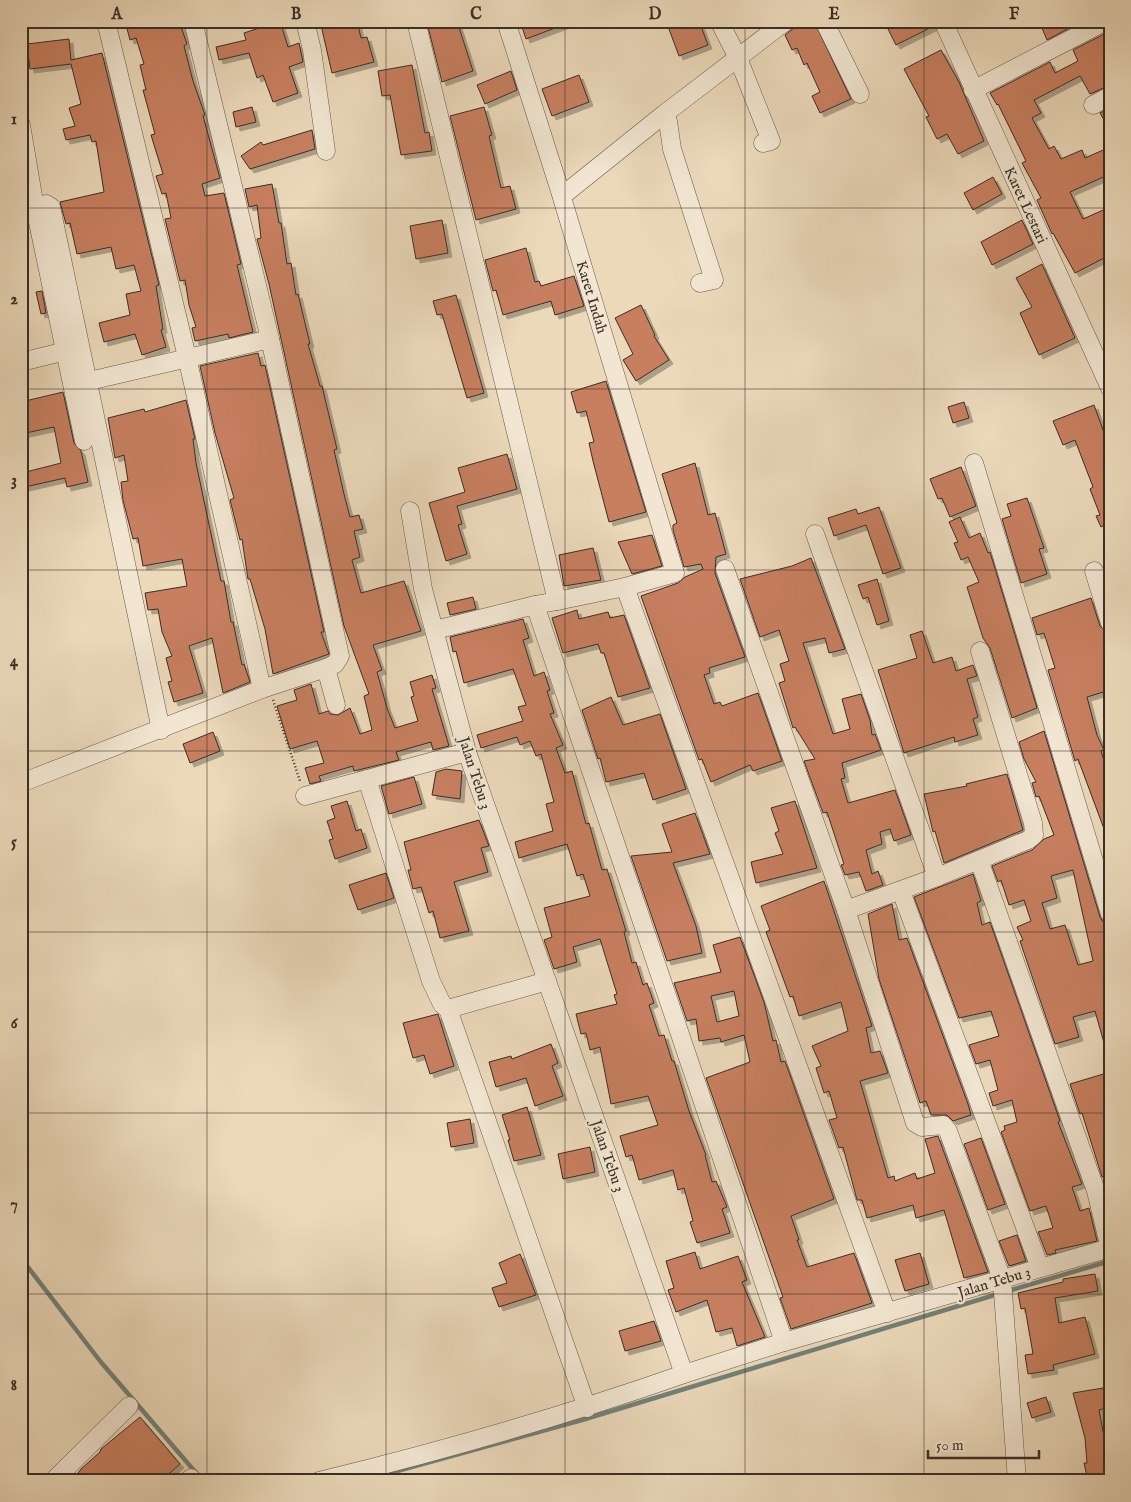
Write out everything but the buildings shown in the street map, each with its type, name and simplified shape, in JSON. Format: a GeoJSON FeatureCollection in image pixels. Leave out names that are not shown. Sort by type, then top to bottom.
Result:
{"type":"FeatureCollection","features":[{"type":"Feature","properties":{"kind":"street"},"geometry":{"type":"LineString","coordinates":[[106,21],[266,688]]}},
{"type":"Feature","properties":{"kind":"street"},"geometry":{"type":"LineString","coordinates":[[21,784],[266,688],[326,668],[335,664],[340,656],[270,339],[193,21]]}},
{"type":"Feature","properties":{"kind":"street"},"geometry":{"type":"LineString","coordinates":[[305,21],[312,50],[326,151]]}},
{"type":"Feature","properties":{"kind":"street"},"geometry":{"type":"LineString","coordinates":[[416,21],[557,601]]}},
{"type":"Feature","properties":{"kind":"street","name":"Karet Indah"},"geometry":{"type":"LineString","coordinates":[[506,21],[562,196],[675,573],[624,587]]}},
{"type":"Feature","properties":{"kind":"street"},"geometry":{"type":"LineString","coordinates":[[719,21],[738,58],[771,141],[763,143]]}},
{"type":"Feature","properties":{"kind":"street"},"geometry":{"type":"LineString","coordinates":[[562,196],[663,115],[786,21]]}},
{"type":"Feature","properties":{"kind":"street"},"geometry":{"type":"LineString","coordinates":[[824,21],[860,94]]}},
{"type":"Feature","properties":{"kind":"street","name":"Karet Lestari"},"geometry":{"type":"LineString","coordinates":[[943,21],[1110,388]]}},
{"type":"Feature","properties":{"kind":"street"},"geometry":{"type":"LineString","coordinates":[[973,90],[1106,21]]}},
{"type":"Feature","properties":{"kind":"street"},"geometry":{"type":"LineString","coordinates":[[1093,105],[1110,96]]}},
{"type":"Feature","properties":{"kind":"street"},"geometry":{"type":"LineString","coordinates":[[663,115],[668,121],[672,149],[714,280],[700,283]]}},
{"type":"Feature","properties":{"kind":"street"},"geometry":{"type":"LineString","coordinates":[[21,125],[35,208],[84,441]]}},
{"type":"Feature","properties":{"kind":"street"},"geometry":{"type":"LineString","coordinates":[[35,208],[46,204],[51,207],[161,730]]}},
{"type":"Feature","properties":{"kind":"street"},"geometry":{"type":"LineString","coordinates":[[89,381],[270,339]]}},
{"type":"Feature","properties":{"kind":"street"},"geometry":{"type":"LineString","coordinates":[[21,362],[66,351]]}},
{"type":"Feature","properties":{"kind":"street"},"geometry":{"type":"LineString","coordinates":[[974,462],[1110,914]]}},
{"type":"Feature","properties":{"kind":"street","name":"Jalan Tebu 3"},"geometry":{"type":"LineString","coordinates":[[410,511],[423,589],[466,752],[684,1374],[784,1342],[887,1313],[1003,1288],[1040,1268],[1110,1248]]}},
{"type":"Feature","properties":{"kind":"street"},"geometry":{"type":"LineString","coordinates":[[814,534],[938,877]]}},
{"type":"Feature","properties":{"kind":"street"},"geometry":{"type":"LineString","coordinates":[[725,568],[846,910],[915,1123],[922,1128],[943,1125],[948,1130],[1003,1288],[1017,1481]]}},
{"type":"Feature","properties":{"kind":"street"},"geometry":{"type":"LineString","coordinates":[[1094,572],[1110,623]]}},
{"type":"Feature","properties":{"kind":"street"},"geometry":{"type":"LineString","coordinates":[[434,630],[535,605],[624,587],[887,1313]]}},
{"type":"Feature","properties":{"kind":"street"},"geometry":{"type":"LineString","coordinates":[[535,605],[784,1342]]}},
{"type":"Feature","properties":{"kind":"street"},"geometry":{"type":"LineString","coordinates":[[846,910],[938,877],[1028,840],[1034,835],[1033,823],[980,651]]}},
{"type":"Feature","properties":{"kind":"street"},"geometry":{"type":"LineString","coordinates":[[326,668],[336,705]]}},
{"type":"Feature","properties":{"kind":"street"},"geometry":{"type":"LineString","coordinates":[[305,796],[466,752]]}},
{"type":"Feature","properties":{"kind":"street"},"geometry":{"type":"LineString","coordinates":[[367,779],[431,981],[442,1004],[448,1009],[586,1408]]}},
{"type":"Feature","properties":{"kind":"street"},"geometry":{"type":"LineString","coordinates":[[979,860],[1096,1191],[1110,1248]]}},
{"type":"Feature","properties":{"kind":"street"},"geometry":{"type":"LineString","coordinates":[[901,891],[1040,1268]]}},
{"type":"Feature","properties":{"kind":"street"},"geometry":{"type":"LineString","coordinates":[[448,1009],[547,981]]}},
{"type":"Feature","properties":{"kind":"street"},"geometry":{"type":"LineString","coordinates":[[319,1481],[444,1449],[586,1408],[684,1374]]}},
{"type":"Feature","properties":{"kind":"street"},"geometry":{"type":"LineString","coordinates":[[53,1481],[128,1406]]}},
{"type":"Feature","properties":{"kind":"path"},"geometry":{"type":"LineString","coordinates":[[266,688],[305,796]]}},
{"type":"Feature","properties":{"kind":"waterway"},"geometry":{"type":"LineString","coordinates":[[21,1258],[100,1361],[203,1481]]}},
{"type":"Feature","properties":{"kind":"waterway"},"geometry":{"type":"LineString","coordinates":[[1008,1291],[1110,1261]]}},
{"type":"Feature","properties":{"kind":"waterway"},"geometry":{"type":"LineString","coordinates":[[361,1481],[582,1420],[998,1294]]}}]}
